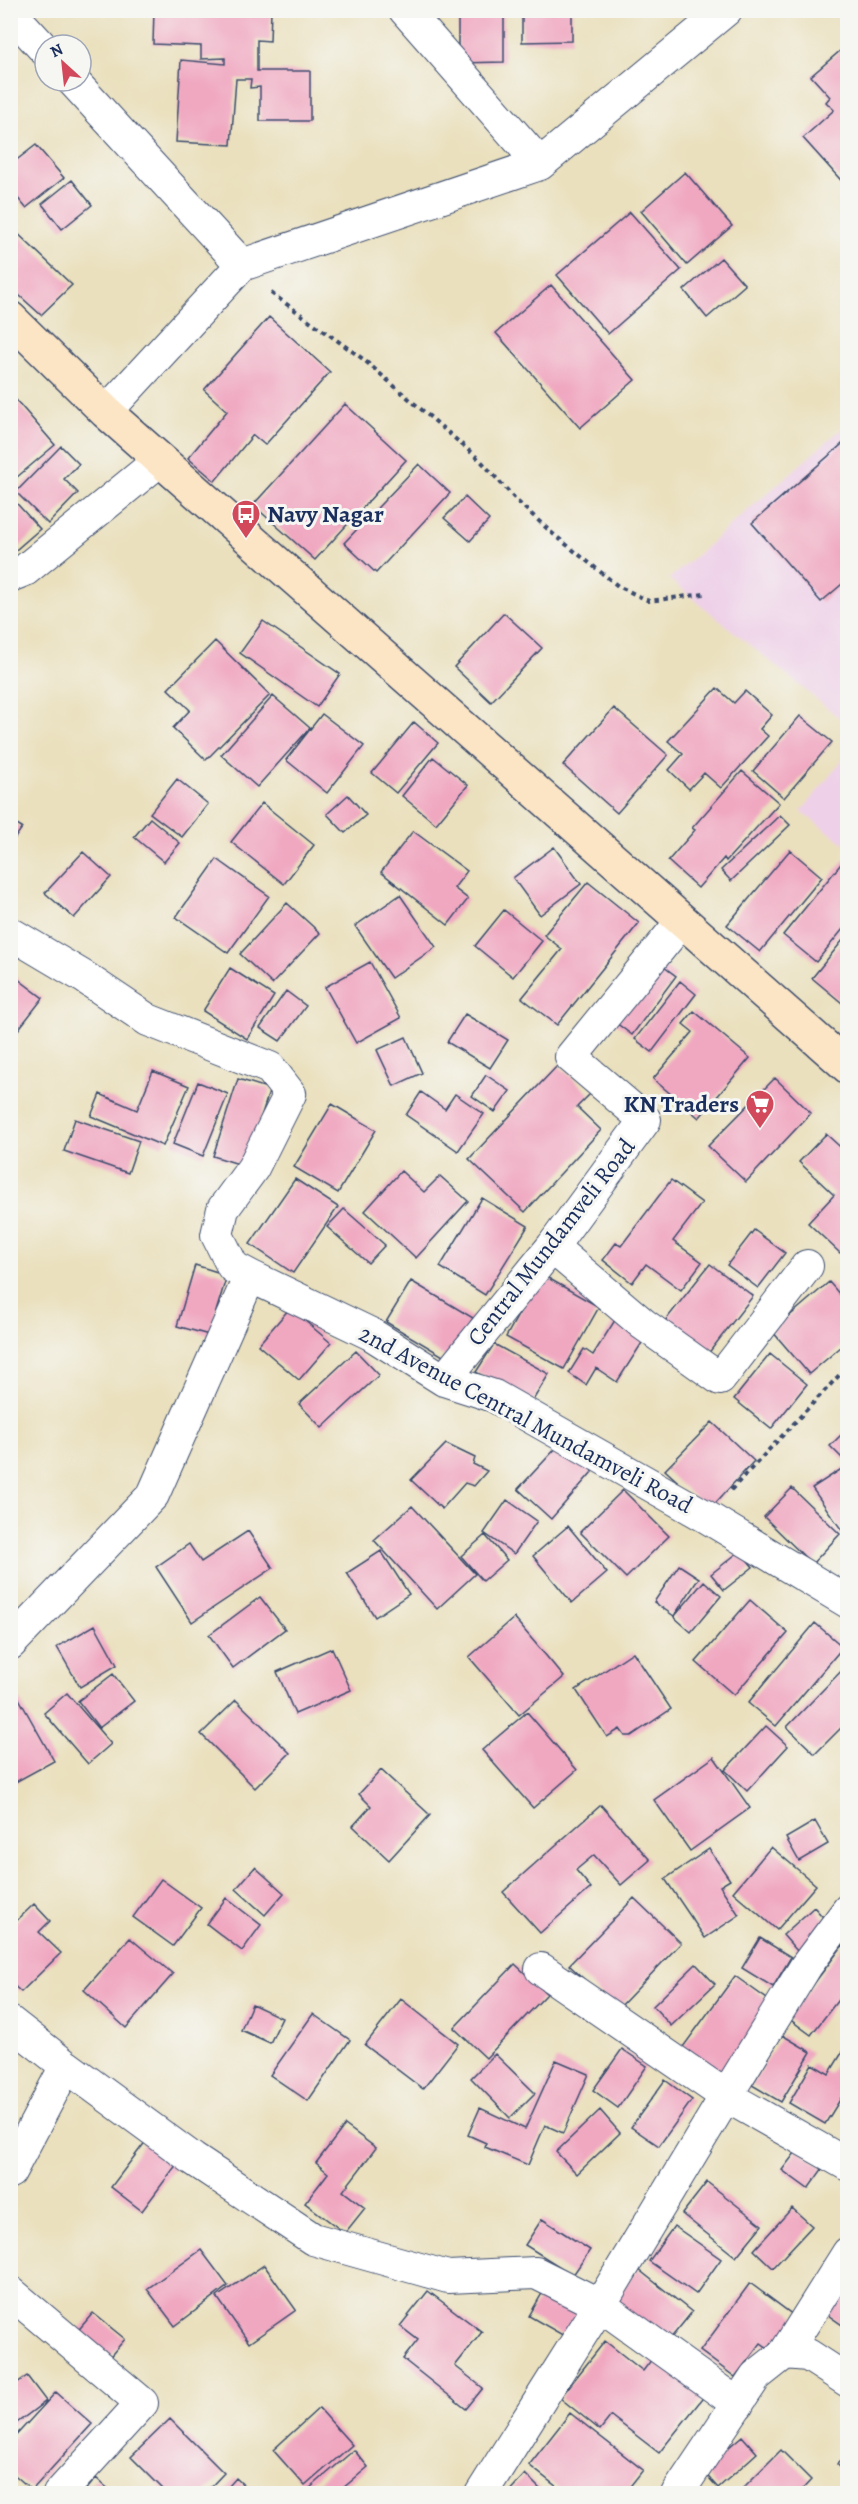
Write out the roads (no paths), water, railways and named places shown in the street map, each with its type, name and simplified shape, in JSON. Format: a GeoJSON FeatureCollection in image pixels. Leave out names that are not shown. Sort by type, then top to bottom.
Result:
{"type":"FeatureCollection","features":[{"type":"Feature","properties":{"kind":"main road"},"geometry":{"type":"LineString","coordinates":[[10,318],[106,412],[848,1067]]}},
{"type":"Feature","properties":{"kind":"street"},"geometry":{"type":"LineString","coordinates":[[405,10],[540,164]]}},
{"type":"Feature","properties":{"kind":"street"},"geometry":{"type":"LineString","coordinates":[[106,412],[237,270],[540,164],[726,10]]}},
{"type":"Feature","properties":{"kind":"street"},"geometry":{"type":"LineString","coordinates":[[10,12],[33,37]]}},
{"type":"Feature","properties":{"kind":"street"},"geometry":{"type":"LineString","coordinates":[[83,93],[237,270]]}},
{"type":"Feature","properties":{"kind":"street"},"geometry":{"type":"LineString","coordinates":[[10,576],[25,570],[160,460]]}},
{"type":"Feature","properties":{"kind":"street","name":"Central Mundamveli Road"},"geometry":{"type":"LineString","coordinates":[[444,1380],[552,1247],[645,1120],[571,1057],[682,921]]}},
{"type":"Feature","properties":{"kind":"street","name":"2nd Avenue Central Mundamveli Road"},"geometry":{"type":"LineString","coordinates":[[10,933],[84,977],[148,1020],[270,1068],[282,1082],[290,1094],[253,1168],[223,1209],[217,1235],[233,1267],[371,1334],[444,1380],[494,1396],[705,1516],[848,1602]]}},
{"type":"Feature","properties":{"kind":"street"},"geometry":{"type":"LineString","coordinates":[[552,1247],[642,1324],[720,1379],[807,1266]]}},
{"type":"Feature","properties":{"kind":"street"},"geometry":{"type":"LineString","coordinates":[[10,1644],[153,1495],[249,1276]]}},
{"type":"Feature","properties":{"kind":"street"},"geometry":{"type":"LineString","coordinates":[[481,2493],[600,2305],[806,1966],[848,1910]]}},
{"type":"Feature","properties":{"kind":"street"},"geometry":{"type":"LineString","coordinates":[[541,1969],[726,2096],[848,2165]]}},
{"type":"Feature","properties":{"kind":"street"},"geometry":{"type":"LineString","coordinates":[[10,2022],[193,2159],[313,2239],[448,2277],[536,2273],[600,2305],[738,2404]]}},
{"type":"Feature","properties":{"kind":"street"},"geometry":{"type":"LineString","coordinates":[[10,2172],[66,2066]]}},
{"type":"Feature","properties":{"kind":"street"},"geometry":{"type":"LineString","coordinates":[[677,2493],[756,2376],[785,2353],[848,2253]]}},
{"type":"Feature","properties":{"kind":"street"},"geometry":{"type":"LineString","coordinates":[[10,2292],[142,2403],[59,2493]]}},
{"type":"Feature","properties":{"kind":"street"},"geometry":{"type":"LineString","coordinates":[[785,2353],[808,2355],[848,2381]]}},
{"type":"Feature","properties":{"kind":"place","name":"Navy Nagar"},"geometry":{"type":"Point","coordinates":[246,540]}},
{"type":"Feature","properties":{"kind":"place","name":"KN Traders"},"geometry":{"type":"Point","coordinates":[760,1130]}}]}
